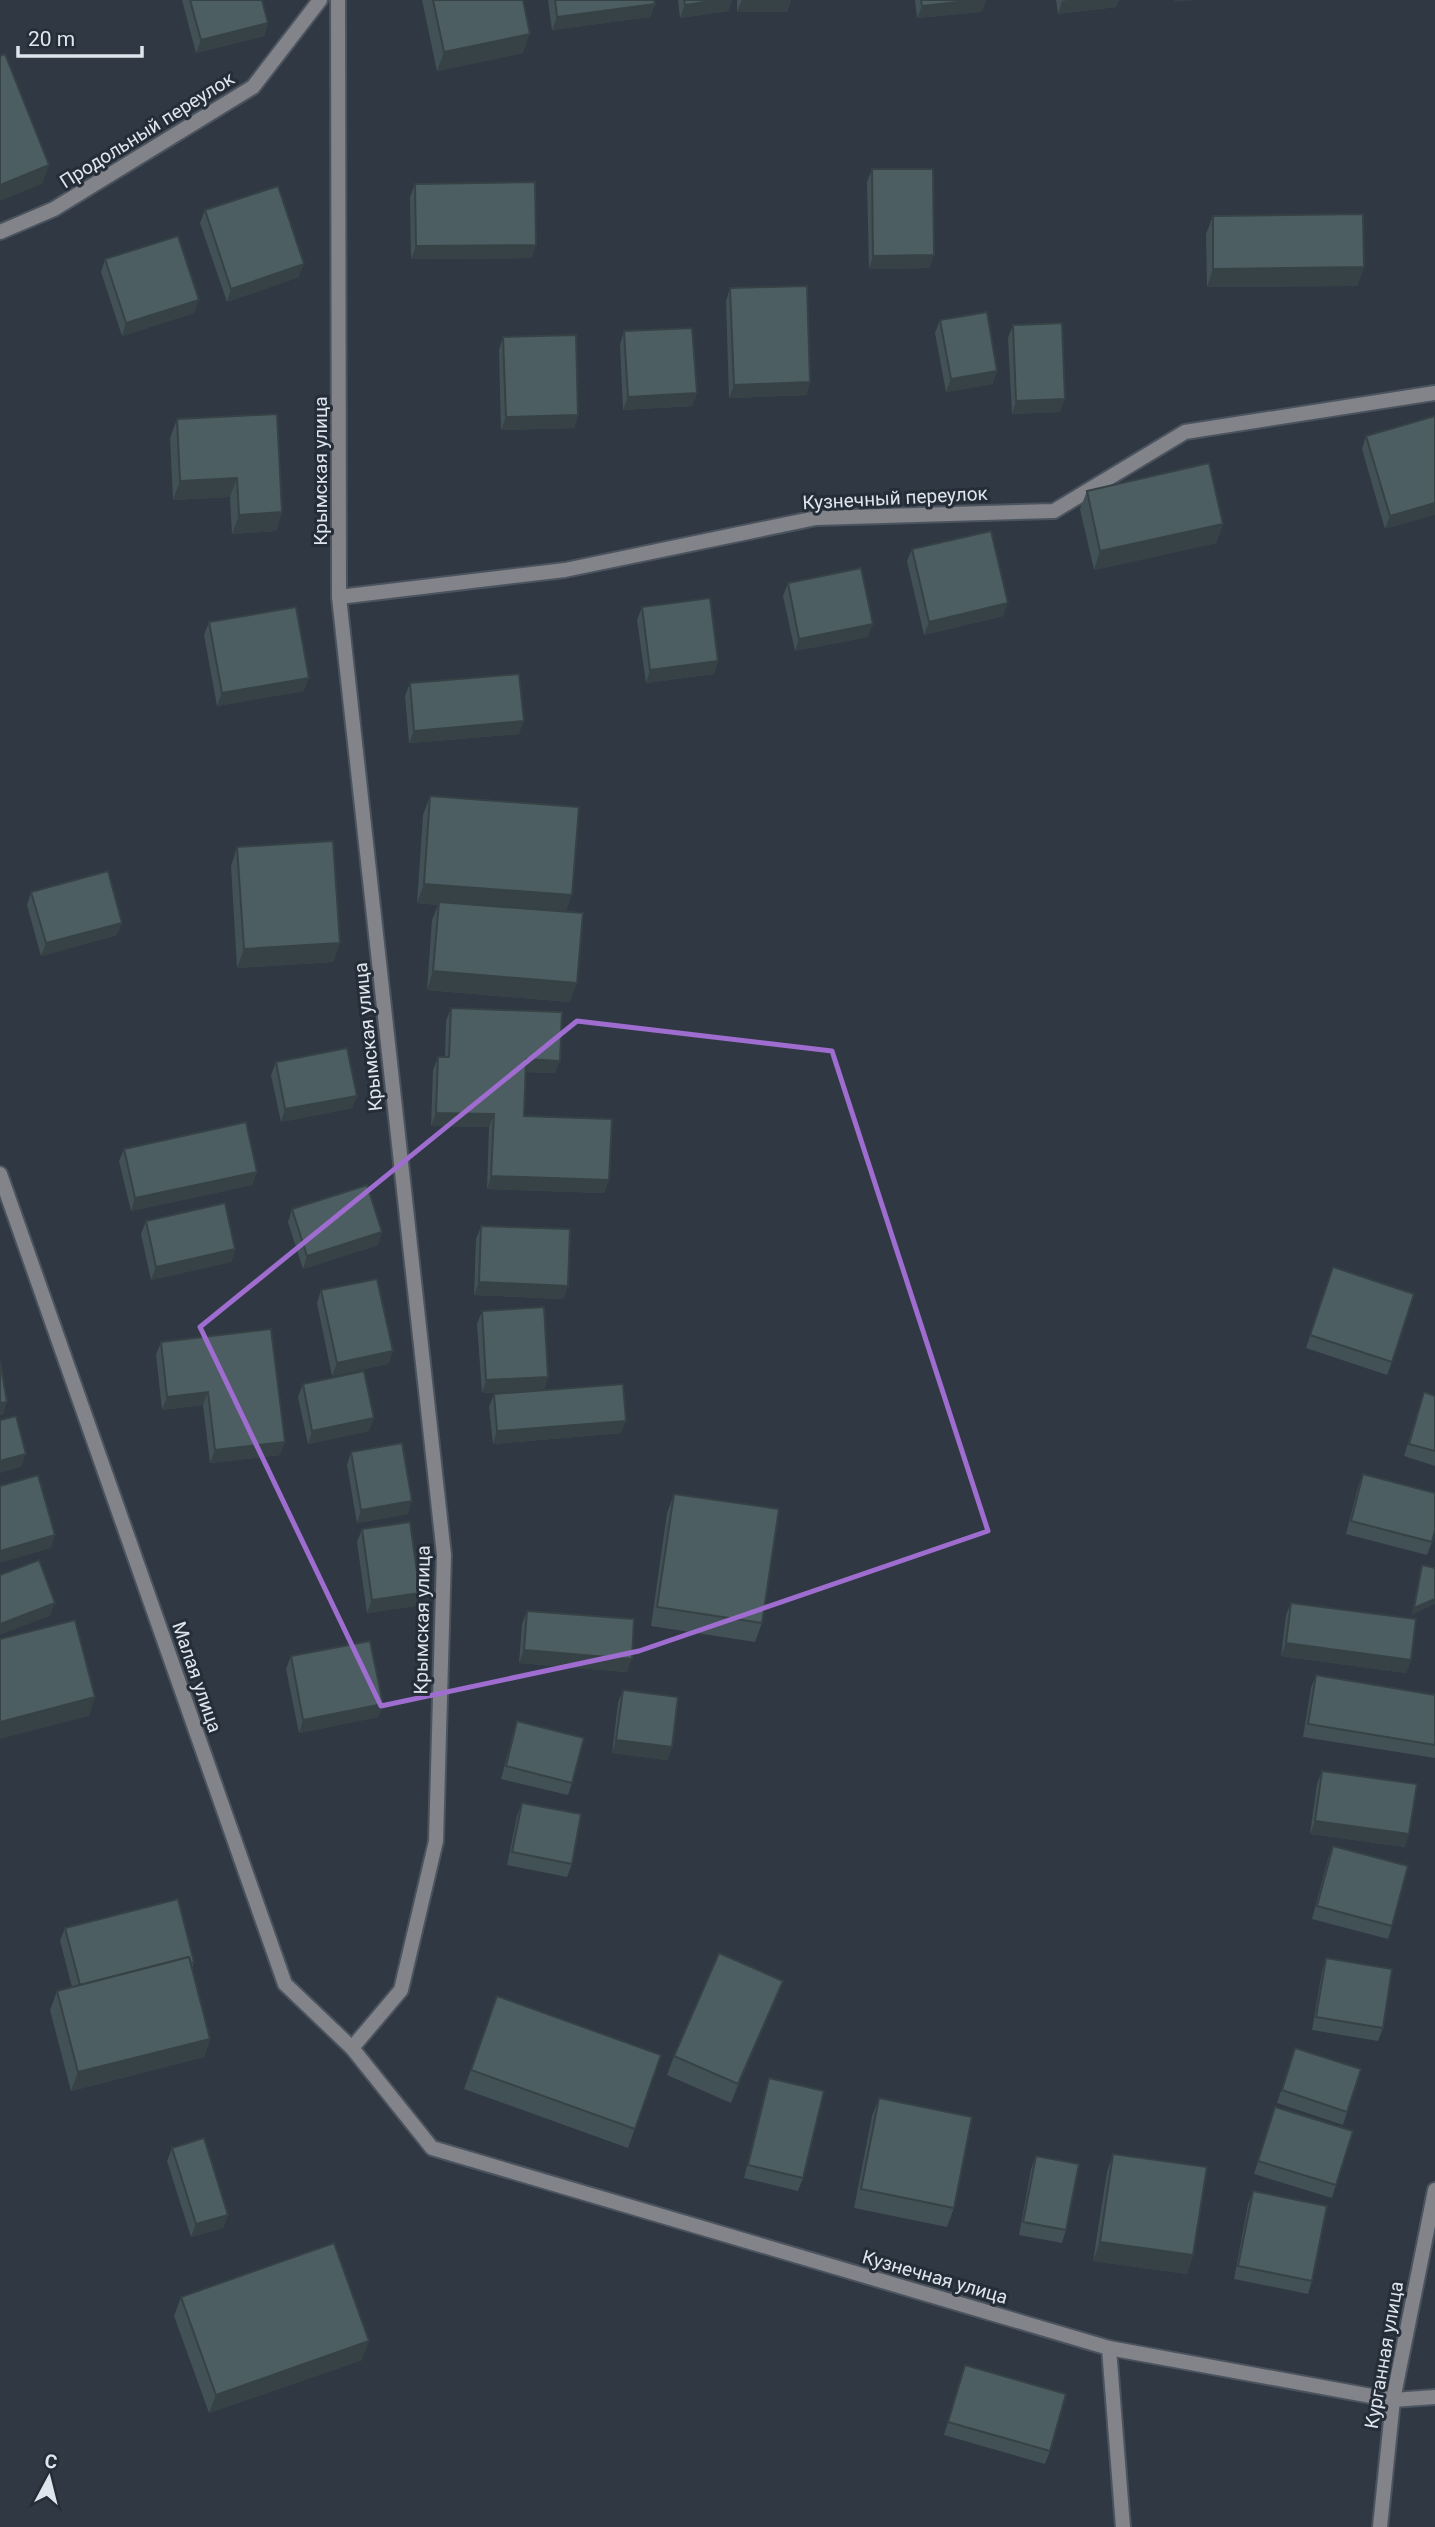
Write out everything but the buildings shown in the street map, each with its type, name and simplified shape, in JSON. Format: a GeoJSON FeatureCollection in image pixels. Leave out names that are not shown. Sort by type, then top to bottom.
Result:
{"type":"FeatureCollection","features":[{"type":"Feature","properties":{"kind":"street","name":"Продольный переулок"},"geometry":{"type":"LineString","coordinates":[[0,232],[54,209],[253,88],[320,0]]}},
{"type":"Feature","properties":{"kind":"street","name":"Крымская улица"},"geometry":{"type":"LineString","coordinates":[[338,0],[339,597],[444,1555],[436,1841],[401,1990],[352,2048]]}},
{"type":"Feature","properties":{"kind":"street","name":"Кузнечный переулок"},"geometry":{"type":"LineString","coordinates":[[339,597],[565,570],[816,518],[1055,510],[1185,432],[1435,393]]}},
{"type":"Feature","properties":{"kind":"street","name":"Малая улица"},"geometry":{"type":"LineString","coordinates":[[0,1174],[285,1984],[352,2048],[432,2148]]}},
{"type":"Feature","properties":{"kind":"street","name":"Кузнечная улица"},"geometry":{"type":"LineString","coordinates":[[432,2148],[1109,2348],[1393,2400],[1435,2397]]}},
{"type":"Feature","properties":{"kind":"street","name":"Курганная улица"},"geometry":{"type":"LineString","coordinates":[[1380,2527],[1393,2400],[1435,2190]]}},
{"type":"Feature","properties":{"kind":"street"},"geometry":{"type":"LineString","coordinates":[[1109,2348],[1123,2527]]}},
{"type":"Feature","properties":{"kind":"highlighted area"},"geometry":{"type":"Polygon","coordinates":[[[577,1021],[832,1051],[988,1531],[639,1651],[381,1706],[200,1327],[577,1021]]]}}]}
